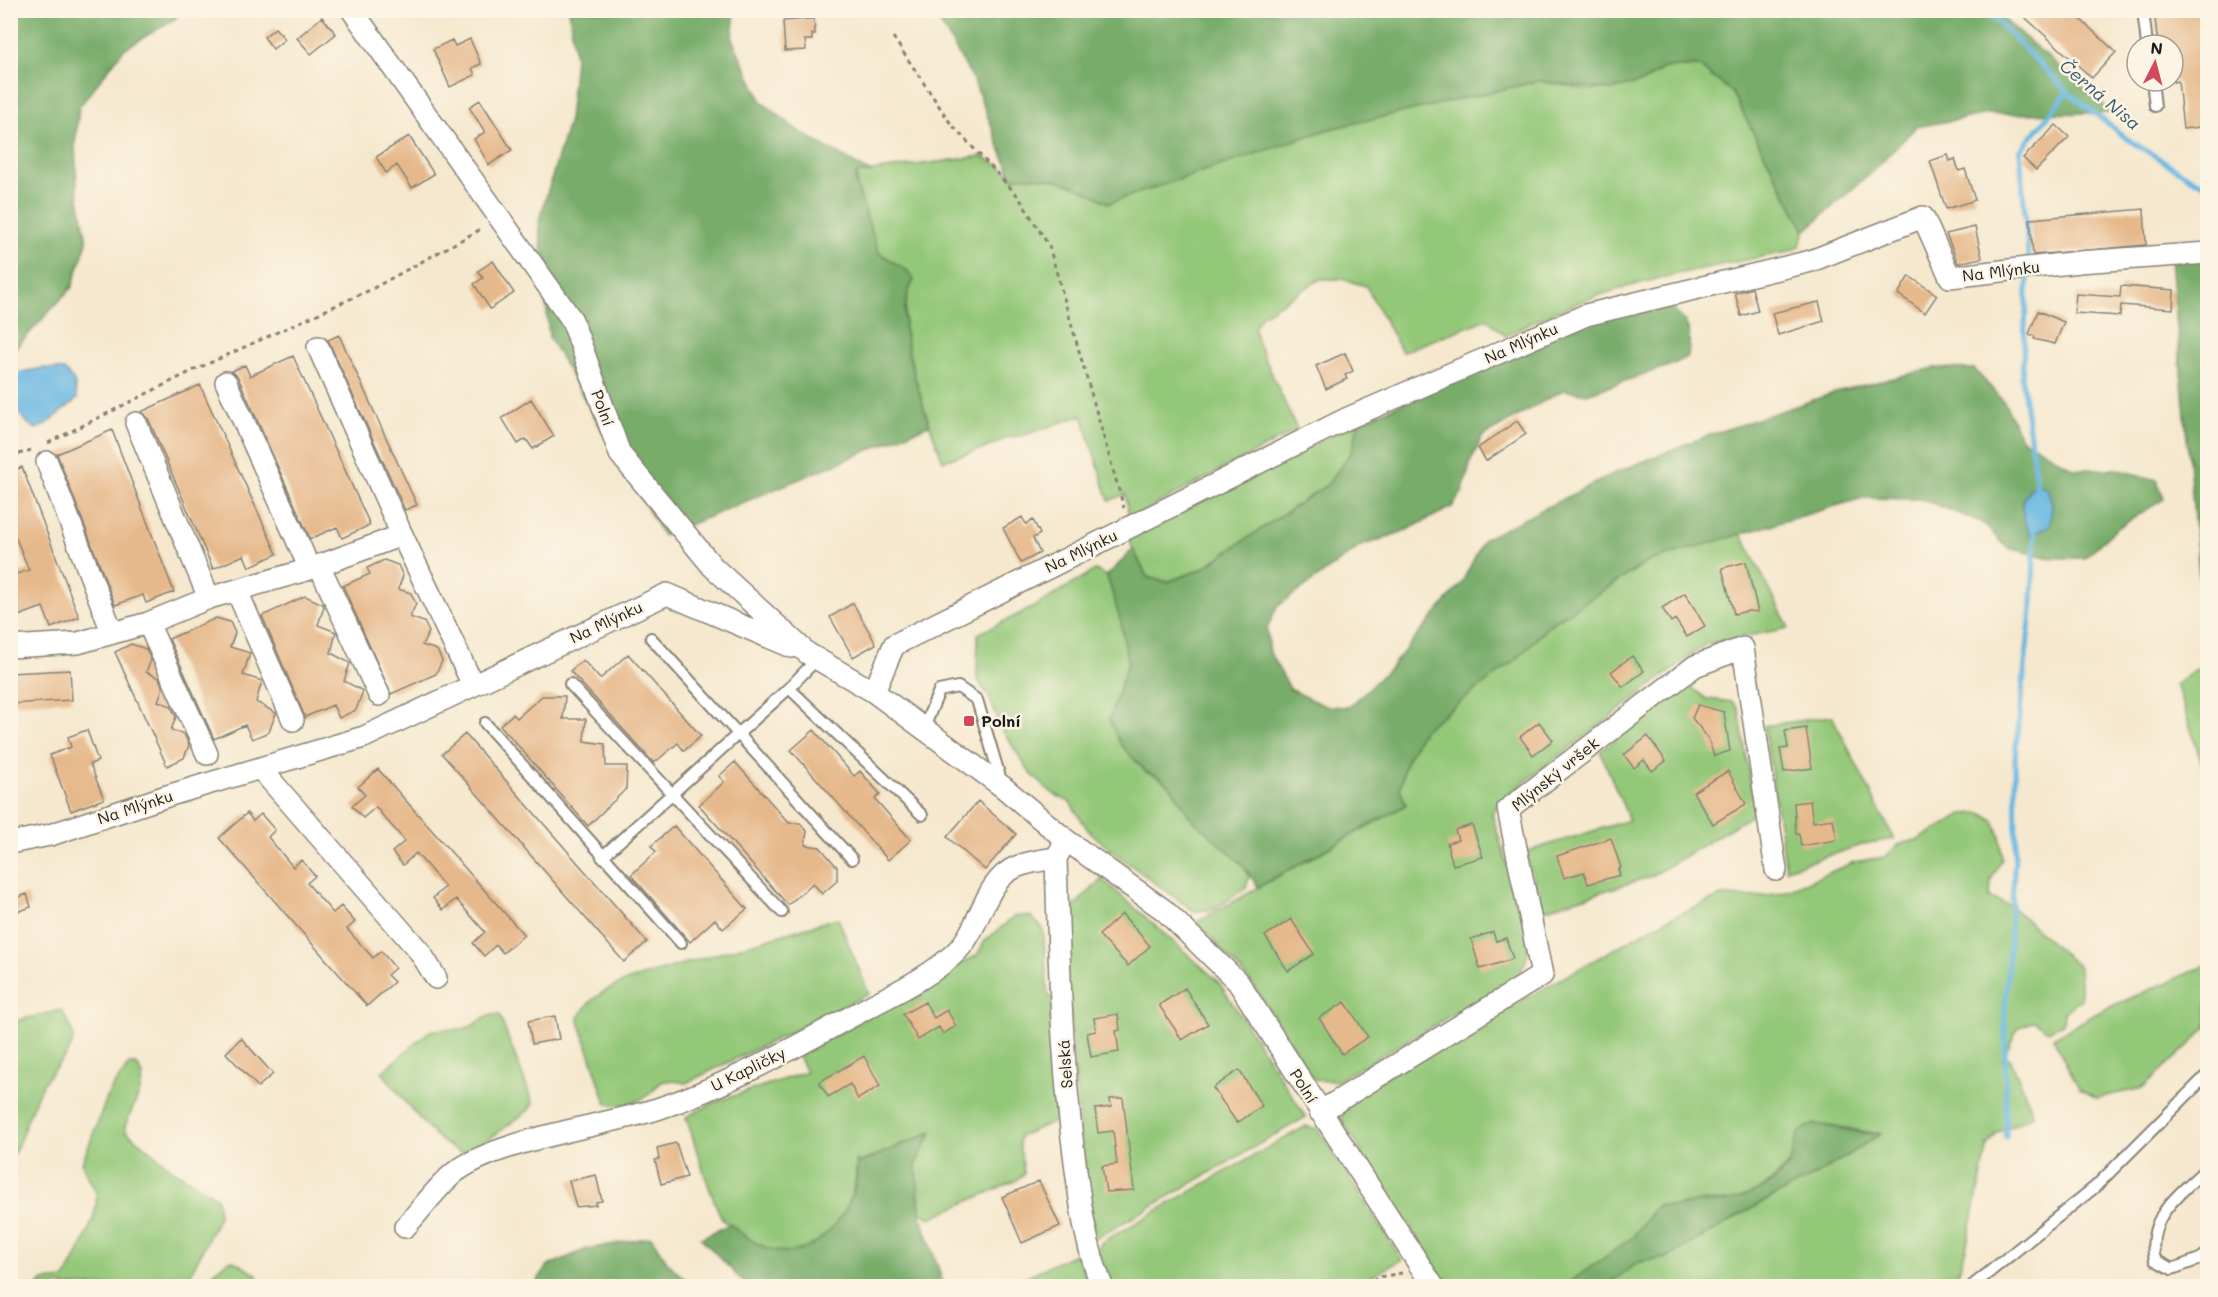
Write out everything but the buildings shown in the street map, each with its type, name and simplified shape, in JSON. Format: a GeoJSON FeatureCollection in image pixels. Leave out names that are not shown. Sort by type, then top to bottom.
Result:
{"type":"FeatureCollection","features":[{"type":"Feature","properties":{"kind":"street","name":"Polní"},"geometry":{"type":"LineString","coordinates":[[352,10],[572,320],[620,454],[713,567],[812,656],[874,693],[1003,787],[1061,849],[1164,910],[1238,982],[1428,1278]]}},
{"type":"Feature","properties":{"kind":"street","name":"Na Mlýnku"},"geometry":{"type":"LineString","coordinates":[[874,693],[894,645],[1346,419],[1586,315],[1811,261],[1923,217],[1950,277],[2079,262],[2208,253]]}},
{"type":"Feature","properties":{"kind":"street"},"geometry":{"type":"LineString","coordinates":[[318,347],[402,535],[473,685]]}},
{"type":"Feature","properties":{"kind":"street"},"geometry":{"type":"LineString","coordinates":[[226,382],[379,695]]}},
{"type":"Feature","properties":{"kind":"street"},"geometry":{"type":"LineString","coordinates":[[136,423],[209,598]]}},
{"type":"Feature","properties":{"kind":"street"},"geometry":{"type":"LineString","coordinates":[[47,462],[112,632]]}},
{"type":"Feature","properties":{"kind":"street"},"geometry":{"type":"LineString","coordinates":[[10,647],[78,643],[148,623],[209,598],[315,567],[402,535]]}},
{"type":"Feature","properties":{"kind":"street"},"geometry":{"type":"LineString","coordinates":[[237,591],[293,720]]}},
{"type":"Feature","properties":{"kind":"street","name":"Na Mlýnku"},"geometry":{"type":"LineString","coordinates":[[10,843],[50,835],[364,737],[667,594],[812,656]]}},
{"type":"Feature","properties":{"kind":"street"},"geometry":{"type":"LineString","coordinates":[[148,623],[207,754]]}},
{"type":"Feature","properties":{"kind":"street","name":"Mlýnský vršek"},"geometry":{"type":"LineString","coordinates":[[1320,1112],[1542,975],[1508,809],[1695,666],[1743,648],[1776,870]]}},
{"type":"Feature","properties":{"kind":"street"},"geometry":{"type":"LineString","coordinates":[[260,768],[420,952],[436,978]]}},
{"type":"Feature","properties":{"kind":"street","name":"U Kapličky"},"geometry":{"type":"LineString","coordinates":[[405,1227],[454,1173],[483,1158],[559,1134],[657,1109],[699,1093],[888,997],[941,965],[958,950],[979,920],[990,892],[1000,877],[1015,867],[1061,849]]}},
{"type":"Feature","properties":{"kind":"street","name":"Selská"},"geometry":{"type":"LineString","coordinates":[[1061,849],[1062,1025],[1069,1118],[1084,1232],[1102,1287]]}},
{"type":"Feature","properties":{"kind":"lane"},"geometry":{"type":"LineString","coordinates":[[2143,10],[2146,33]]}},
{"type":"Feature","properties":{"kind":"lane"},"geometry":{"type":"LineString","coordinates":[[2153,93],[2155,106]]}},
{"type":"Feature","properties":{"kind":"lane","name":"Na Mlýnku"},"geometry":{"type":"LineString","coordinates":[[651,638],[735,734],[852,859]]}},
{"type":"Feature","properties":{"kind":"lane"},"geometry":{"type":"LineString","coordinates":[[602,857],[735,734],[789,688],[812,656]]}},
{"type":"Feature","properties":{"kind":"lane"},"geometry":{"type":"LineString","coordinates":[[570,684],[782,912]]}},
{"type":"Feature","properties":{"kind":"lane"},"geometry":{"type":"LineString","coordinates":[[923,730],[939,691],[958,687],[977,700],[1003,787]]}},
{"type":"Feature","properties":{"kind":"lane"},"geometry":{"type":"LineString","coordinates":[[789,688],[922,815]]}},
{"type":"Feature","properties":{"kind":"lane"},"geometry":{"type":"LineString","coordinates":[[485,723],[681,943]]}},
{"type":"Feature","properties":{"kind":"lane"},"geometry":{"type":"LineString","coordinates":[[1972,1287],[2095,1187],[2208,1074]]}},
{"type":"Feature","properties":{"kind":"lane"},"geometry":{"type":"LineString","coordinates":[[2208,1167],[2161,1214],[2152,1241],[2155,1260],[2172,1269],[2200,1259],[2208,1253]]}},
{"type":"Feature","properties":{"kind":"path"},"geometry":{"type":"LineString","coordinates":[[893,37],[951,124],[1018,196],[1049,246],[1130,527]]}},
{"type":"Feature","properties":{"kind":"path"},"geometry":{"type":"LineString","coordinates":[[10,458],[38,448],[192,371],[370,290],[501,219]]}},
{"type":"Feature","properties":{"kind":"path"},"geometry":{"type":"LineString","coordinates":[[1365,1287],[1378,1277],[1428,1278]]}},
{"type":"Feature","properties":{"kind":"green space"},"geometry":{"type":"Polygon","coordinates":[[[11,10],[181,11],[175,19],[124,49],[79,107],[75,144],[77,187],[87,242],[72,287],[11,353],[11,10]]]}},
{"type":"Feature","properties":{"kind":"green space"},"geometry":{"type":"Polygon","coordinates":[[[569,11],[735,11],[732,39],[762,102],[800,132],[871,173],[857,173],[855,181],[879,253],[908,271],[914,280],[907,296],[905,332],[908,352],[929,425],[663,536],[549,337],[539,221],[569,120],[575,58],[569,11]]]}},
{"type":"Feature","properties":{"kind":"green space"},"geometry":{"type":"Polygon","coordinates":[[[933,11],[1994,11],[2113,113],[1988,114],[1916,127],[1877,167],[1805,231],[1732,92],[1698,66],[1664,68],[1643,82],[1611,90],[1539,81],[1329,129],[1109,203],[1074,186],[1051,179],[1012,178],[973,79],[933,11]]]}},
{"type":"Feature","properties":{"kind":"green space"},"geometry":{"type":"Polygon","coordinates":[[[1698,66],[1732,92],[1805,231],[1800,246],[1788,252],[1643,282],[1573,305],[1506,336],[1487,319],[1402,352],[1366,286],[1342,279],[1320,279],[1262,315],[1254,328],[1258,343],[1297,430],[1129,519],[1125,494],[1109,501],[1082,415],[1022,436],[1008,437],[986,448],[943,461],[921,398],[908,349],[905,333],[906,288],[896,267],[879,253],[857,191],[857,173],[982,156],[1001,166],[1012,178],[1051,179],[1074,186],[1109,203],[1329,129],[1539,81],[1591,90],[1643,82],[1664,68],[1698,66]]]}},
{"type":"Feature","properties":{"kind":"green space"},"geometry":{"type":"Polygon","coordinates":[[[2207,259],[2208,662],[2171,260],[2207,259]]]}},
{"type":"Feature","properties":{"kind":"green space"},"geometry":{"type":"Polygon","coordinates":[[[1667,305],[1680,316],[1687,326],[1690,339],[1688,356],[1674,364],[1587,394],[1563,390],[1482,437],[1471,461],[1463,491],[1452,507],[1407,530],[1361,546],[1277,607],[1267,629],[1270,653],[1290,689],[1325,706],[1349,707],[1391,667],[1461,584],[1484,539],[1615,473],[1704,437],[1840,391],[1934,368],[1974,369],[2004,402],[2021,438],[2074,469],[2117,469],[2157,480],[2164,499],[2116,529],[2084,558],[2051,558],[2008,548],[1981,522],[1921,499],[1863,498],[1649,561],[1549,625],[1517,659],[1423,730],[1405,764],[1400,789],[1406,805],[1258,887],[1243,865],[1190,817],[1172,788],[1159,777],[1146,772],[1121,745],[1109,720],[1128,663],[1121,623],[1107,576],[1133,549],[1147,577],[1167,582],[1200,570],[1328,484],[1352,451],[1359,422],[1588,320],[1667,305]]]}},
{"type":"Feature","properties":{"kind":"green space"},"geometry":{"type":"Polygon","coordinates":[[[1359,422],[1352,451],[1328,484],[1200,570],[1167,582],[1147,577],[1128,539],[1359,422]]]}},
{"type":"Feature","properties":{"kind":"green space"},"geometry":{"type":"Polygon","coordinates":[[[1741,533],[1789,628],[1706,644],[1500,801],[1492,814],[1528,935],[1528,954],[1521,969],[1513,980],[1337,1081],[1314,1080],[1252,984],[1197,922],[1406,805],[1400,789],[1405,764],[1423,730],[1517,659],[1549,625],[1649,561],[1741,533]]]}},
{"type":"Feature","properties":{"kind":"green space"},"geometry":{"type":"Polygon","coordinates":[[[1095,570],[1107,576],[1122,623],[1128,663],[1109,720],[1146,772],[1159,777],[1172,788],[1191,817],[1243,865],[1249,877],[1246,888],[1213,910],[1194,911],[1114,853],[1088,830],[1070,802],[1052,793],[1030,773],[1001,728],[988,695],[977,679],[978,634],[1036,606],[1095,570]]]}},
{"type":"Feature","properties":{"kind":"green space"},"geometry":{"type":"Polygon","coordinates":[[[2207,662],[2207,779],[2176,684],[2207,662]]]}},
{"type":"Feature","properties":{"kind":"green space"},"geometry":{"type":"Polygon","coordinates":[[[1691,687],[1707,699],[1733,702],[1739,710],[1755,813],[1652,876],[1543,910],[1525,852],[1629,820],[1600,751],[1683,688],[1691,687]]]}},
{"type":"Feature","properties":{"kind":"green space"},"geometry":{"type":"Polygon","coordinates":[[[1832,716],[1894,839],[1868,843],[1786,869],[1764,726],[1832,716]]]}},
{"type":"Feature","properties":{"kind":"green space"},"geometry":{"type":"Polygon","coordinates":[[[1981,813],[1994,821],[2000,836],[2002,859],[1991,880],[1990,898],[2011,906],[2079,967],[2081,999],[2064,1012],[2063,1024],[2048,1031],[2034,1021],[2018,1028],[2002,1060],[2010,1058],[2034,1115],[1997,1133],[1988,1145],[1966,1249],[1957,1276],[1943,1286],[1605,1286],[1639,1262],[1666,1258],[1759,1204],[1819,1173],[1881,1134],[1816,1124],[1784,1169],[1764,1187],[1734,1200],[1703,1201],[1674,1206],[1657,1205],[1634,1237],[1564,1286],[1448,1286],[1342,1121],[1342,1111],[1350,1097],[1664,921],[1721,896],[1757,897],[1781,893],[1854,862],[1885,857],[1898,845],[1920,839],[1962,814],[1981,813]]]}},
{"type":"Feature","properties":{"kind":"green space"},"geometry":{"type":"Polygon","coordinates":[[[1102,879],[1218,981],[1306,1117],[1095,1239],[1079,1128],[1063,917],[1102,879]]]}},
{"type":"Feature","properties":{"kind":"green space"},"geometry":{"type":"Polygon","coordinates":[[[1015,916],[1030,916],[1043,928],[1048,995],[1053,999],[1061,1120],[1020,1136],[1019,1145],[1024,1174],[1015,1181],[930,1218],[920,1212],[916,1163],[931,1132],[859,1163],[856,1159],[854,1187],[843,1214],[826,1236],[801,1251],[778,1252],[762,1246],[724,1221],[709,1188],[686,1117],[715,1102],[806,1072],[798,1056],[977,955],[985,941],[1015,916]]]}},
{"type":"Feature","properties":{"kind":"green space"},"geometry":{"type":"Polygon","coordinates":[[[838,918],[869,994],[686,1083],[664,1081],[648,1095],[633,1103],[611,1105],[606,1103],[578,1018],[594,999],[629,980],[838,918]]]}},
{"type":"Feature","properties":{"kind":"green space"},"geometry":{"type":"Polygon","coordinates":[[[2207,965],[2207,1028],[2143,1088],[2096,1098],[2079,1088],[2053,1038],[2101,1011],[2207,965]]]}},
{"type":"Feature","properties":{"kind":"green space"},"geometry":{"type":"Polygon","coordinates":[[[61,1010],[72,1032],[71,1046],[42,1086],[11,1159],[11,1022],[61,1010]]]}},
{"type":"Feature","properties":{"kind":"green space"},"geometry":{"type":"Polygon","coordinates":[[[499,1014],[533,1103],[528,1111],[468,1154],[444,1143],[432,1133],[382,1072],[430,1031],[464,1028],[484,1018],[499,1014]]]}},
{"type":"Feature","properties":{"kind":"green space"},"geometry":{"type":"Polygon","coordinates":[[[129,1065],[137,1065],[143,1075],[139,1094],[125,1126],[126,1131],[173,1170],[217,1198],[219,1216],[185,1286],[38,1286],[43,1281],[65,1279],[91,1225],[95,1213],[96,1194],[82,1163],[110,1090],[129,1065]]]}},
{"type":"Feature","properties":{"kind":"green space"},"geometry":{"type":"Polygon","coordinates":[[[1816,1124],[1871,1134],[1882,1133],[1819,1173],[1759,1204],[1666,1258],[1639,1262],[1605,1286],[1564,1286],[1633,1237],[1657,1205],[1721,1202],[1761,1189],[1785,1170],[1801,1132],[1816,1124]]]}},
{"type":"Feature","properties":{"kind":"green space"},"geometry":{"type":"Polygon","coordinates":[[[1306,1126],[1318,1129],[1402,1260],[1353,1286],[1112,1286],[1097,1250],[1102,1242],[1306,1126]]]}},
{"type":"Feature","properties":{"kind":"green space"},"geometry":{"type":"Polygon","coordinates":[[[932,1132],[916,1163],[920,1212],[944,1286],[747,1286],[701,1238],[730,1224],[765,1247],[779,1251],[805,1248],[827,1233],[844,1211],[856,1184],[857,1164],[932,1132]]]}},
{"type":"Feature","properties":{"kind":"green space"},"geometry":{"type":"Polygon","coordinates":[[[651,1237],[668,1263],[692,1286],[534,1286],[547,1266],[587,1249],[651,1237]]]}},
{"type":"Feature","properties":{"kind":"green space"},"geometry":{"type":"Polygon","coordinates":[[[1077,1253],[1090,1286],[1006,1286],[1077,1253]]]}},
{"type":"Feature","properties":{"kind":"green space"},"geometry":{"type":"Polygon","coordinates":[[[232,1260],[256,1274],[261,1286],[208,1286],[217,1270],[232,1260]]]}},
{"type":"Feature","properties":{"kind":"water"},"geometry":{"type":"Polygon","coordinates":[[[44,368],[64,370],[74,381],[77,399],[45,425],[36,429],[19,414],[13,401],[11,379],[21,372],[44,368]]]}},
{"type":"Feature","properties":{"kind":"water"},"geometry":{"type":"Polygon","coordinates":[[[2037,484],[2047,488],[2052,503],[2050,525],[2032,536],[2023,515],[2023,501],[2026,494],[2037,484]]]}},
{"type":"Feature","properties":{"kind":"waterway","name":"Černá Nisa"},"geometry":{"type":"LineString","coordinates":[[1986,10],[2068,92],[2127,139],[2196,181],[2208,185]]}},
{"type":"Feature","properties":{"kind":"waterway"},"geometry":{"type":"LineString","coordinates":[[2029,265],[2020,151],[2068,92]]}},
{"type":"Feature","properties":{"kind":"waterway"},"geometry":{"type":"LineString","coordinates":[[2028,274],[2022,378],[2037,488]]}},
{"type":"Feature","properties":{"kind":"waterway"},"geometry":{"type":"LineString","coordinates":[[2006,1137],[2005,1011],[2016,841],[2015,757],[2032,602],[2035,528]]}},
{"type":"Feature","properties":{"kind":"place","name":"Polní"},"geometry":{"type":"Point","coordinates":[969,721]}}]}
